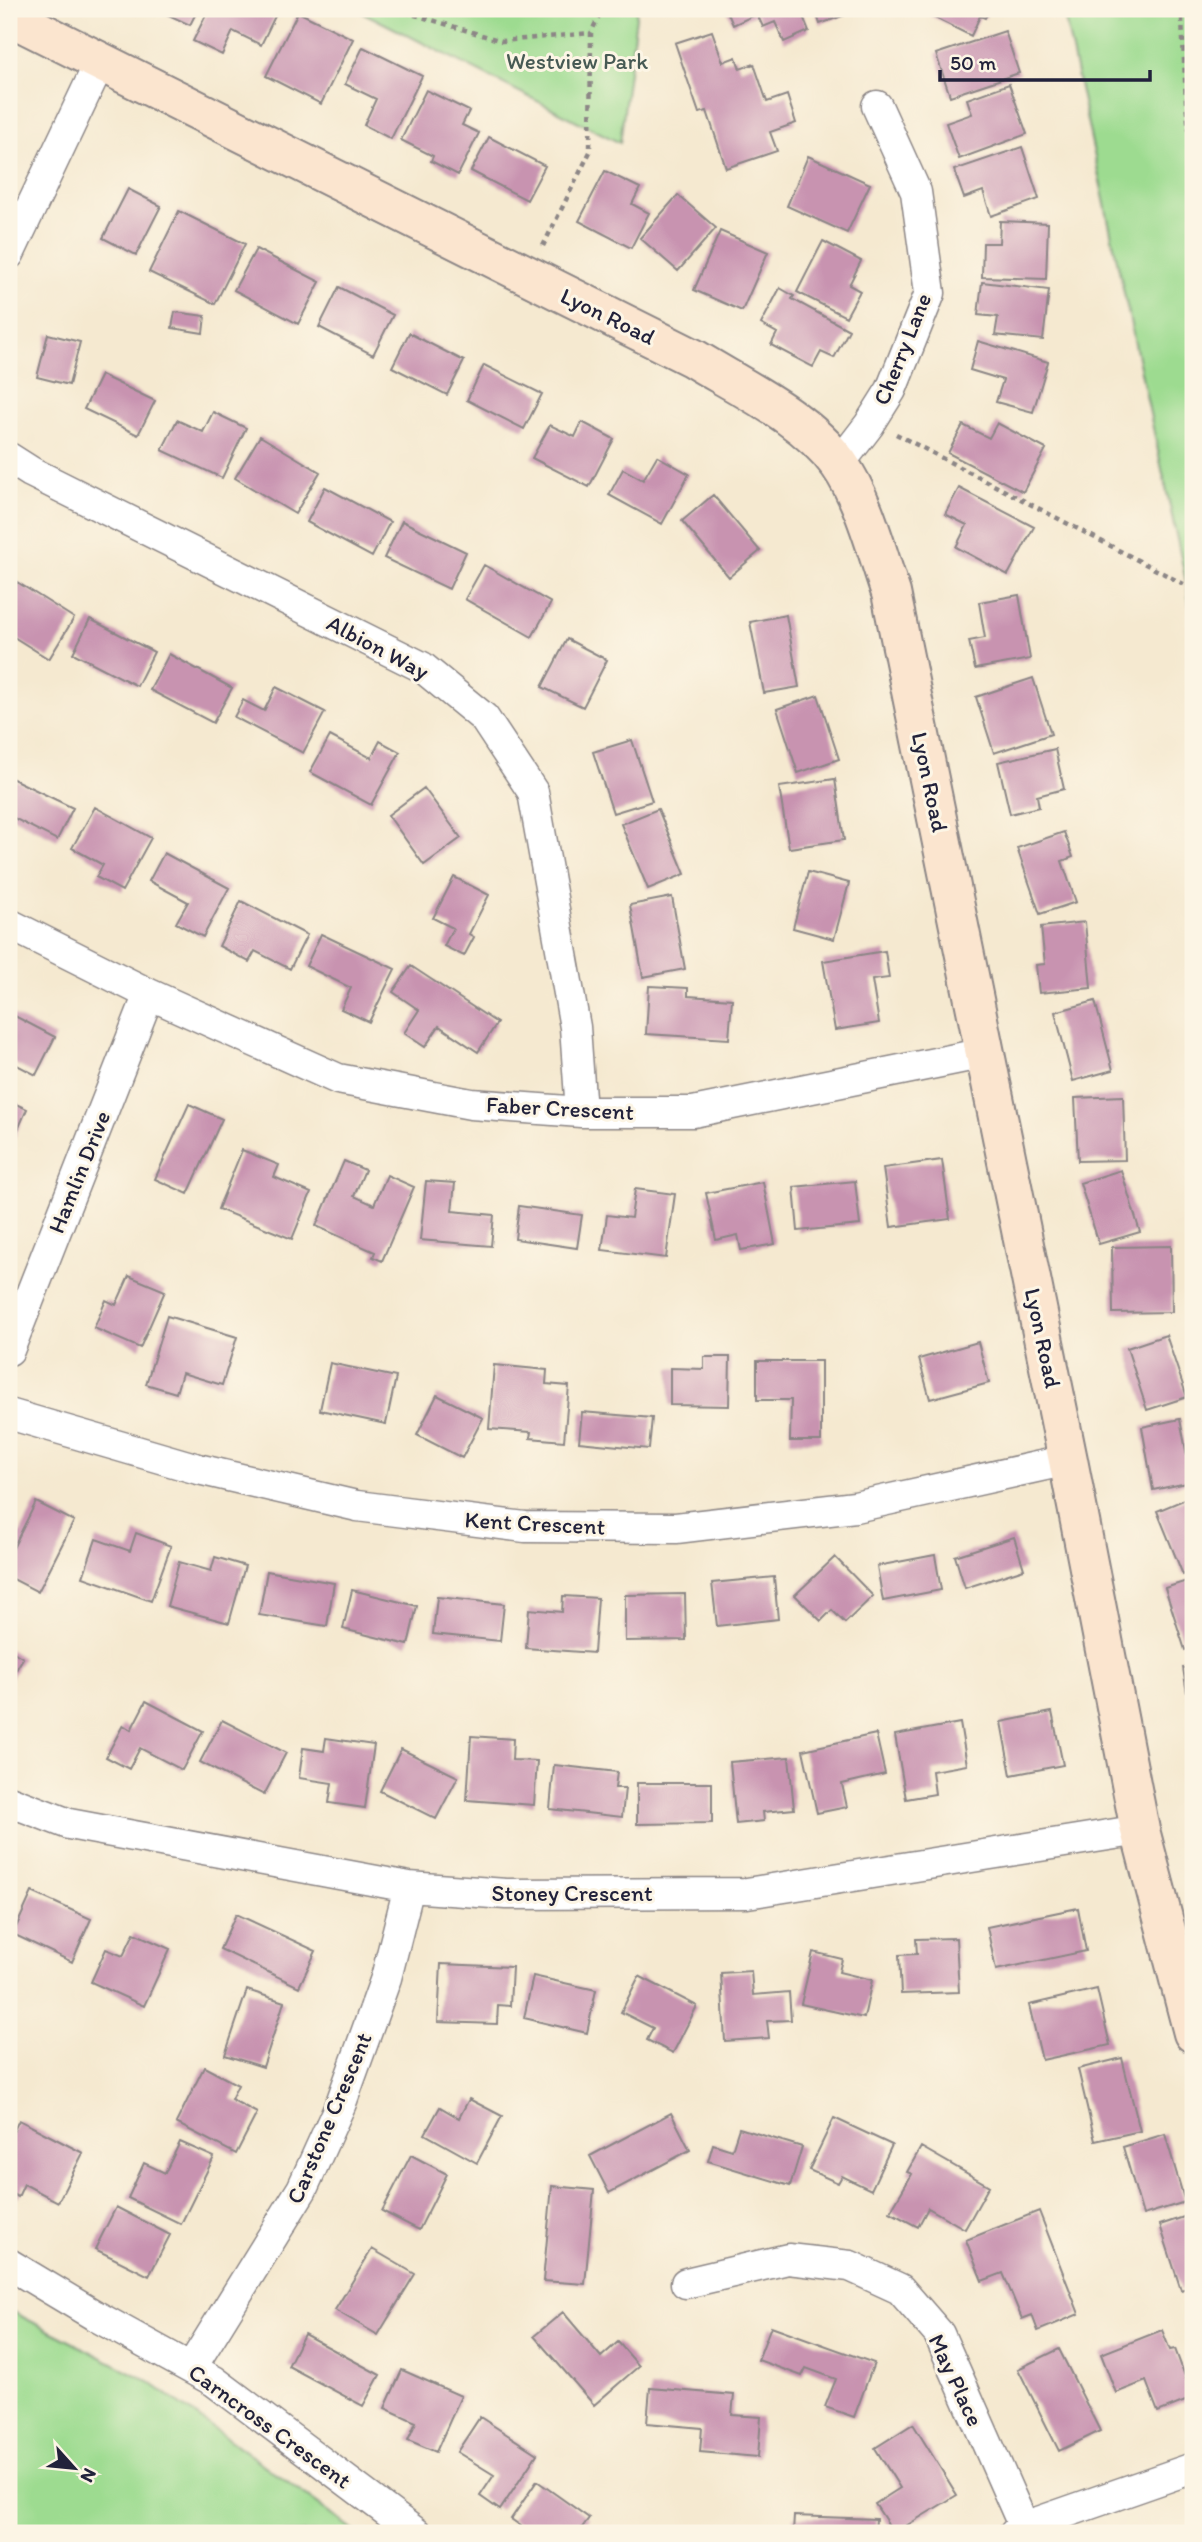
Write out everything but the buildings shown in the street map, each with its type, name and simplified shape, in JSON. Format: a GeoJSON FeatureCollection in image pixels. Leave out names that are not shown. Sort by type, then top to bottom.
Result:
{"type":"FeatureCollection","features":[{"type":"Feature","properties":{"kind":"street","name":"Lyon Road"},"geometry":{"type":"LineString","coordinates":[[9,16],[693,358],[798,422],[839,464],[858,500],[891,593],[1068,1461],[1140,1830],[1193,2033]]}},
{"type":"Feature","properties":{"kind":"street"},"geometry":{"type":"LineString","coordinates":[[9,254],[100,62]]}},
{"type":"Feature","properties":{"kind":"street","name":"Cherry Lane"},"geometry":{"type":"LineString","coordinates":[[839,464],[869,425],[891,390],[930,293],[916,192],[877,106]]}},
{"type":"Feature","properties":{"kind":"street","name":"Albion Way"},"geometry":{"type":"LineString","coordinates":[[9,458],[31,472],[422,667],[484,718],[533,792],[575,1027],[581,1112]]}},
{"type":"Feature","properties":{"kind":"street","name":"Faber Crescent"},"geometry":{"type":"LineString","coordinates":[[9,924],[149,994],[338,1079],[471,1104],[581,1112],[693,1112],[985,1054]]}},
{"type":"Feature","properties":{"kind":"street","name":"Hamlin Drive"},"geometry":{"type":"LineString","coordinates":[[9,1350],[149,994]]}},
{"type":"Feature","properties":{"kind":"street","name":"Kent Crescent"},"geometry":{"type":"LineString","coordinates":[[9,1414],[198,1469],[357,1506],[525,1527],[676,1528],[855,1507],[1068,1461]]}},
{"type":"Feature","properties":{"kind":"street","name":"Stoney Crescent"},"geometry":{"type":"LineString","coordinates":[[9,1801],[69,1824],[409,1887],[506,1894],[747,1893],[1140,1830]]}},
{"type":"Feature","properties":{"kind":"street","name":"Carstone Crescent"},"geometry":{"type":"LineString","coordinates":[[191,2368],[302,2189],[341,2103],[386,1978],[409,1887]]}},
{"type":"Feature","properties":{"kind":"street","name":"May Place"},"geometry":{"type":"LineString","coordinates":[[686,2283],[788,2259],[850,2266],[900,2289],[939,2334],[1019,2530]]}},
{"type":"Feature","properties":{"kind":"street","name":"Carncross Crescent"},"geometry":{"type":"LineString","coordinates":[[9,2264],[94,2315],[214,2381],[416,2533]]}},
{"type":"Feature","properties":{"kind":"street"},"geometry":{"type":"LineString","coordinates":[[1019,2530],[1193,2468]]}},
{"type":"Feature","properties":{"kind":"path"},"geometry":{"type":"LineString","coordinates":[[395,9],[502,41],[590,33]]}},
{"type":"Feature","properties":{"kind":"path"},"geometry":{"type":"LineString","coordinates":[[539,253],[590,152],[590,33],[602,9]]}},
{"type":"Feature","properties":{"kind":"path"},"geometry":{"type":"LineString","coordinates":[[1177,9],[1182,19],[1186,102],[1193,168]]}},
{"type":"Feature","properties":{"kind":"path"},"geometry":{"type":"LineString","coordinates":[[889,430],[1193,589]]}},
{"type":"Feature","properties":{"kind":"green space","name":"Westview Park"},"geometry":{"type":"Polygon","coordinates":[[[356,9],[637,9],[620,143],[356,9]]]}},
{"type":"Feature","properties":{"kind":"green space"},"geometry":{"type":"Polygon","coordinates":[[[1063,9],[1193,9],[1193,626],[1186,581],[1063,9]]]}},
{"type":"Feature","properties":{"kind":"green space"},"geometry":{"type":"Polygon","coordinates":[[[9,2310],[150,2382],[357,2533],[9,2533],[9,2310]]]}}]}
